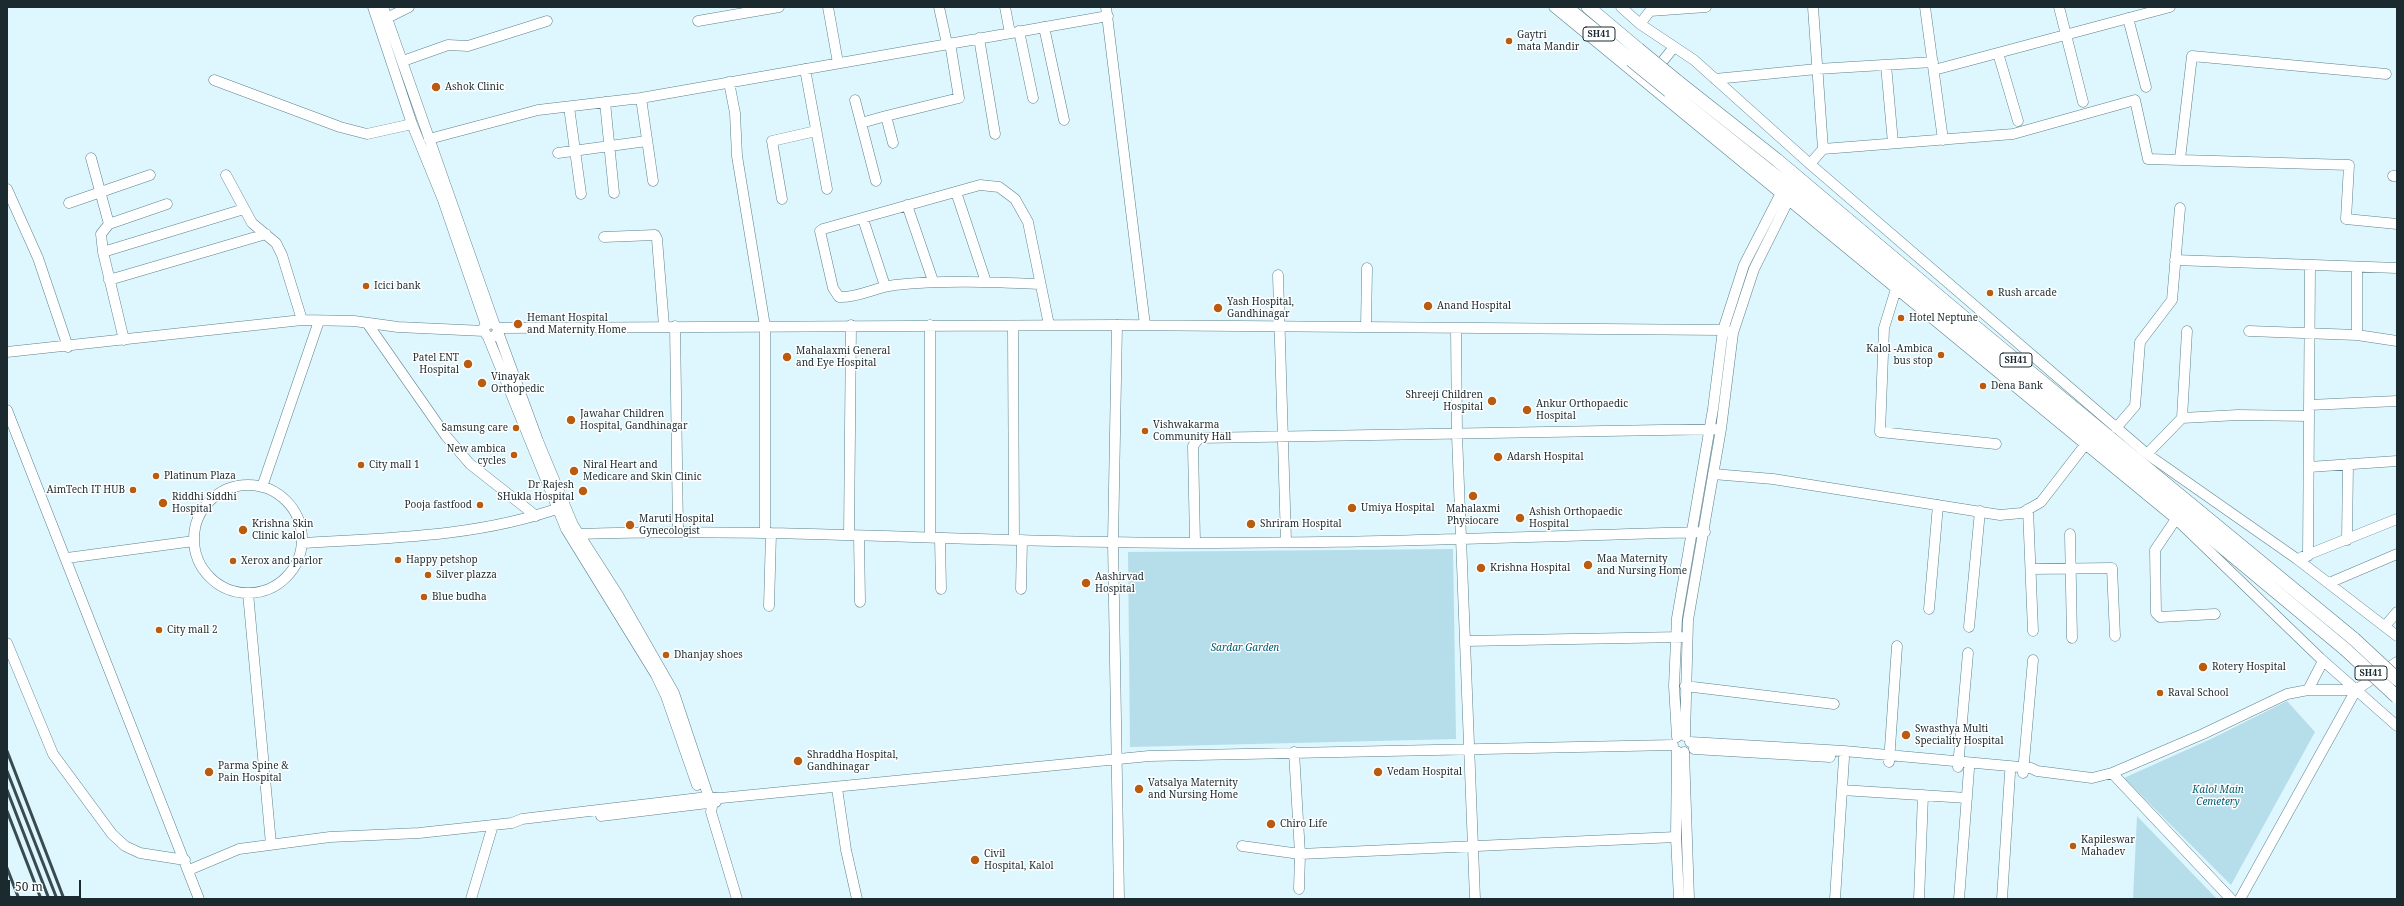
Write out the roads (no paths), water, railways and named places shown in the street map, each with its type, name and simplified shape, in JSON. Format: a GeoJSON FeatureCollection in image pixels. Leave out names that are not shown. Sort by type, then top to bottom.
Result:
{"type":"FeatureCollection","features":[{"type":"Feature","properties":{"kind":"main road","name":"SH41"},"geometry":{"type":"LineString","coordinates":[[1566,7],[1634,55],[1673,86],[1793,190],[2345,649],[2397,697]]}},
{"type":"Feature","properties":{"kind":"main road","name":"SH41"},"geometry":{"type":"LineString","coordinates":[[1588,7],[1634,55]]}},
{"type":"Feature","properties":{"kind":"main road","name":"SH41"},"geometry":{"type":"LineString","coordinates":[[1673,86],[1777,160],[1967,320],[2354,639],[2397,679]]}},
{"type":"Feature","properties":{"kind":"street"},"geometry":{"type":"LineString","coordinates":[[373,7],[412,124],[443,200],[560,507],[566,529],[656,675],[666,696],[707,803]]}},
{"type":"Feature","properties":{"kind":"street"},"geometry":{"type":"LineString","coordinates":[[383,7],[403,61],[491,329]]}},
{"type":"Feature","properties":{"kind":"street"},"geometry":{"type":"LineString","coordinates":[[387,18],[409,7]]}},
{"type":"Feature","properties":{"kind":"street"},"geometry":{"type":"LineString","coordinates":[[698,22],[779,7]]}},
{"type":"Feature","properties":{"kind":"street"},"geometry":{"type":"LineString","coordinates":[[828,7],[838,63]]}},
{"type":"Feature","properties":{"kind":"street"},"geometry":{"type":"LineString","coordinates":[[861,123],[959,98],[939,7]]}},
{"type":"Feature","properties":{"kind":"street"},"geometry":{"type":"LineString","coordinates":[[1005,7],[1015,32],[1033,98]]}},
{"type":"Feature","properties":{"kind":"street"},"geometry":{"type":"LineString","coordinates":[[1554,7],[2085,445],[2176,518],[2323,661],[2397,726]]}},
{"type":"Feature","properties":{"kind":"street"},"geometry":{"type":"LineString","coordinates":[[1621,7],[1640,24],[1674,47],[1715,79],[1810,164],[2147,454],[2297,559],[2386,626],[2397,636]]}},
{"type":"Feature","properties":{"kind":"street"},"geometry":{"type":"LineString","coordinates":[[1640,24],[1650,11],[1706,7]]}},
{"type":"Feature","properties":{"kind":"street"},"geometry":{"type":"LineString","coordinates":[[1813,7],[1823,149]]}},
{"type":"Feature","properties":{"kind":"street"},"geometry":{"type":"LineString","coordinates":[[1925,7],[1943,140]]}},
{"type":"Feature","properties":{"kind":"street"},"geometry":{"type":"LineString","coordinates":[[2059,7],[2083,102]]}},
{"type":"Feature","properties":{"kind":"street"},"geometry":{"type":"LineString","coordinates":[[1715,79],[1818,69],[1886,65],[1934,66],[1998,53],[2170,7]]}},
{"type":"Feature","properties":{"kind":"street"},"geometry":{"type":"LineString","coordinates":[[429,139],[538,110],[641,98],[1044,27],[1107,11],[1145,325]]}},
{"type":"Feature","properties":{"kind":"street"},"geometry":{"type":"LineString","coordinates":[[2128,18],[2146,87]]}},
{"type":"Feature","properties":{"kind":"street"},"geometry":{"type":"LineString","coordinates":[[403,61],[448,45],[468,46],[547,21]]}},
{"type":"Feature","properties":{"kind":"street"},"geometry":{"type":"LineString","coordinates":[[1044,27],[1064,120]]}},
{"type":"Feature","properties":{"kind":"street"},"geometry":{"type":"LineString","coordinates":[[979,38],[995,134]]}},
{"type":"Feature","properties":{"kind":"street"},"geometry":{"type":"LineString","coordinates":[[1646,83],[1674,47]]}},
{"type":"Feature","properties":{"kind":"street"},"geometry":{"type":"LineString","coordinates":[[1998,53],[2018,121]]}},
{"type":"Feature","properties":{"kind":"street"},"geometry":{"type":"LineString","coordinates":[[2180,160],[2192,56],[2386,74]]}},
{"type":"Feature","properties":{"kind":"street"},"geometry":{"type":"LineString","coordinates":[[1886,65],[1893,143]]}},
{"type":"Feature","properties":{"kind":"street"},"geometry":{"type":"LineString","coordinates":[[805,69],[827,190]]}},
{"type":"Feature","properties":{"kind":"street"},"geometry":{"type":"LineString","coordinates":[[214,80],[340,127],[367,134],[412,124]]}},
{"type":"Feature","properties":{"kind":"street"},"geometry":{"type":"LineString","coordinates":[[729,82],[734,112],[737,156],[765,326],[770,606]]}},
{"type":"Feature","properties":{"kind":"street"},"geometry":{"type":"LineString","coordinates":[[641,98],[653,181]]}},
{"type":"Feature","properties":{"kind":"street"},"geometry":{"type":"LineString","coordinates":[[855,100],[876,181]]}},
{"type":"Feature","properties":{"kind":"street"},"geometry":{"type":"LineString","coordinates":[[1810,164],[1823,149],[2013,134],[2135,100],[2148,159],[2349,165],[2346,219],[2397,224]]}},
{"type":"Feature","properties":{"kind":"street"},"geometry":{"type":"LineString","coordinates":[[605,102],[614,193]]}},
{"type":"Feature","properties":{"kind":"street"},"geometry":{"type":"LineString","coordinates":[[569,107],[581,194]]}},
{"type":"Feature","properties":{"kind":"street"},"geometry":{"type":"LineString","coordinates":[[886,116],[893,142]]}},
{"type":"Feature","properties":{"kind":"street"},"geometry":{"type":"LineString","coordinates":[[782,199],[772,141],[816,131]]}},
{"type":"Feature","properties":{"kind":"street"},"geometry":{"type":"LineString","coordinates":[[558,153],[647,141]]}},
{"type":"Feature","properties":{"kind":"street"},"geometry":{"type":"LineString","coordinates":[[91,158],[109,224]]}},
{"type":"Feature","properties":{"kind":"street"},"geometry":{"type":"LineString","coordinates":[[69,203],[150,175]]}},
{"type":"Feature","properties":{"kind":"street"},"geometry":{"type":"LineString","coordinates":[[226,175],[252,223],[276,243],[282,255],[302,320]]}},
{"type":"Feature","properties":{"kind":"street"},"geometry":{"type":"LineString","coordinates":[[1040,284],[933,281],[885,286],[849,297],[839,297],[834,288],[820,231],[980,185],[999,187],[1015,198],[1028,222],[1049,325]]}},
{"type":"Feature","properties":{"kind":"street"},"geometry":{"type":"LineString","coordinates":[[7,189],[38,258],[68,347]]}},
{"type":"Feature","properties":{"kind":"street"},"geometry":{"type":"LineString","coordinates":[[956,192],[986,282]]}},
{"type":"Feature","properties":{"kind":"street"},"geometry":{"type":"LineString","coordinates":[[1689,899],[1682,744],[1674,686],[1675,637],[1709,429],[1728,332],[1785,196]]}},
{"type":"Feature","properties":{"kind":"street"},"geometry":{"type":"LineString","coordinates":[[124,340],[109,280],[101,234],[109,224],[167,204]]}},
{"type":"Feature","properties":{"kind":"street"},"geometry":{"type":"LineString","coordinates":[[907,205],[933,281]]}},
{"type":"Feature","properties":{"kind":"street"},"geometry":{"type":"LineString","coordinates":[[2116,428],[2136,406],[2140,342],[2172,300],[2180,208]]}},
{"type":"Feature","properties":{"kind":"street"},"geometry":{"type":"LineString","coordinates":[[103,252],[244,209]]}},
{"type":"Feature","properties":{"kind":"street"},"geometry":{"type":"LineString","coordinates":[[863,219],[885,286]]}},
{"type":"Feature","properties":{"kind":"street"},"geometry":{"type":"LineString","coordinates":[[109,280],[266,234]]}},
{"type":"Feature","properties":{"kind":"street"},"geometry":{"type":"LineString","coordinates":[[604,237],[645,234],[655,235],[657,239],[664,326]]}},
{"type":"Feature","properties":{"kind":"street"},"geometry":{"type":"LineString","coordinates":[[2176,260],[2397,268]]}},
{"type":"Feature","properties":{"kind":"street"},"geometry":{"type":"LineString","coordinates":[[2308,556],[2311,334],[2310,266]]}},
{"type":"Feature","properties":{"kind":"street"},"geometry":{"type":"LineString","coordinates":[[2356,267],[2357,336]]}},
{"type":"Feature","properties":{"kind":"street"},"geometry":{"type":"LineString","coordinates":[[1366,327],[1367,268]]}},
{"type":"Feature","properties":{"kind":"street"},"geometry":{"type":"LineString","coordinates":[[1278,275],[1286,541]]}},
{"type":"Feature","properties":{"kind":"street"},"geometry":{"type":"LineString","coordinates":[[1896,289],[1884,328],[1880,432],[1996,444]]}},
{"type":"Feature","properties":{"kind":"street"},"geometry":{"type":"LineString","coordinates":[[7,352],[68,347],[302,320],[367,323],[398,327],[491,329],[664,326],[930,325],[1013,327],[1049,325],[1145,325],[1728,332]]}},
{"type":"Feature","properties":{"kind":"street"},"geometry":{"type":"LineString","coordinates":[[262,487],[320,321]]}},
{"type":"Feature","properties":{"kind":"street"},"geometry":{"type":"LineString","coordinates":[[367,323],[446,436],[470,464],[536,516]]}},
{"type":"Feature","properties":{"kind":"street"},"geometry":{"type":"LineString","coordinates":[[930,325],[935,538],[940,590]]}},
{"type":"Feature","properties":{"kind":"street"},"geometry":{"type":"LineString","coordinates":[[1117,325],[1113,542],[1115,759],[1119,899]]}},
{"type":"Feature","properties":{"kind":"street"},"geometry":{"type":"LineString","coordinates":[[675,326],[678,531]]}},
{"type":"Feature","properties":{"kind":"street"},"geometry":{"type":"LineString","coordinates":[[851,326],[854,536],[860,602]]}},
{"type":"Feature","properties":{"kind":"street"},"geometry":{"type":"LineString","coordinates":[[1013,327],[1018,540],[1022,589]]}},
{"type":"Feature","properties":{"kind":"street"},"geometry":{"type":"LineString","coordinates":[[1456,328],[1457,435],[1475,899]]}},
{"type":"Feature","properties":{"kind":"street"},"geometry":{"type":"LineString","coordinates":[[2147,454],[2182,418],[2187,331]]}},
{"type":"Feature","properties":{"kind":"street"},"geometry":{"type":"LineString","coordinates":[[2249,331],[2357,336],[2397,341]]}},
{"type":"Feature","properties":{"kind":"street"},"geometry":{"type":"LineString","coordinates":[[1679,899],[1676,837],[1685,686],[1686,637],[1705,532],[1713,474],[1722,430],[1728,332]]}},
{"type":"Feature","properties":{"kind":"street"},"geometry":{"type":"LineString","coordinates":[[2310,405],[2397,401]]}},
{"type":"Feature","properties":{"kind":"street"},"geometry":{"type":"LineString","coordinates":[[7,410],[67,558],[199,899]]}},
{"type":"Feature","properties":{"kind":"street"},"geometry":{"type":"LineString","coordinates":[[2182,418],[2238,415],[2309,416]]}},
{"type":"Feature","properties":{"kind":"street"},"geometry":{"type":"LineString","coordinates":[[1195,542],[1193,446],[1194,441],[1199,438],[1722,430]]}},
{"type":"Feature","properties":{"kind":"street"},"geometry":{"type":"LineString","coordinates":[[1713,474],[1773,479],[2000,515],[2022,513],[2041,502],[2085,445]]}},
{"type":"Feature","properties":{"kind":"street"},"geometry":{"type":"LineString","coordinates":[[2309,467],[2397,461]]}},
{"type":"Feature","properties":{"kind":"street"},"geometry":{"type":"LineString","coordinates":[[2347,540],[2348,464]]}},
{"type":"Feature","properties":{"kind":"street"},"geometry":{"type":"LineString","coordinates":[[244,485],[262,487],[279,495],[292,508],[300,525],[302,543],[294,567],[287,577],[275,586],[262,592],[248,593],[230,590],[214,581],[201,568],[194,550],[194,541],[194,532],[199,514],[210,500],[226,490],[244,485]]}},
{"type":"Feature","properties":{"kind":"street"},"geometry":{"type":"LineString","coordinates":[[1929,609],[1938,505]]}},
{"type":"Feature","properties":{"kind":"street"},"geometry":{"type":"LineString","coordinates":[[302,543],[457,532],[536,516],[560,507]]}},
{"type":"Feature","properties":{"kind":"street"},"geometry":{"type":"LineString","coordinates":[[560,507],[579,534],[663,671],[674,693],[737,899]]}},
{"type":"Feature","properties":{"kind":"street"},"geometry":{"type":"LineString","coordinates":[[2028,509],[2033,631]]}},
{"type":"Feature","properties":{"kind":"street"},"geometry":{"type":"LineString","coordinates":[[1969,627],[1980,511]]}},
{"type":"Feature","properties":{"kind":"street"},"geometry":{"type":"LineString","coordinates":[[2176,518],[2155,550],[2156,613],[2160,617],[2215,614]]}},
{"type":"Feature","properties":{"kind":"street"},"geometry":{"type":"LineString","coordinates":[[2297,559],[2308,556],[2397,519]]}},
{"type":"Feature","properties":{"kind":"street"},"geometry":{"type":"LineString","coordinates":[[579,534],[678,531],[1018,540],[1195,542],[1461,538],[1705,532]]}},
{"type":"Feature","properties":{"kind":"street"},"geometry":{"type":"LineString","coordinates":[[2070,534],[2072,638]]}},
{"type":"Feature","properties":{"kind":"street"},"geometry":{"type":"LineString","coordinates":[[67,558],[194,541]]}},
{"type":"Feature","properties":{"kind":"street"},"geometry":{"type":"LineString","coordinates":[[2329,583],[2397,554]]}},
{"type":"Feature","properties":{"kind":"street"},"geometry":{"type":"LineString","coordinates":[[2031,569],[2070,570],[2112,568],[2115,636]]}},
{"type":"Feature","properties":{"kind":"street"},"geometry":{"type":"LineString","coordinates":[[248,593],[271,844]]}},
{"type":"Feature","properties":{"kind":"street"},"geometry":{"type":"LineString","coordinates":[[2386,626],[2397,612]]}},
{"type":"Feature","properties":{"kind":"street"},"geometry":{"type":"LineString","coordinates":[[1465,641],[1686,637]]}},
{"type":"Feature","properties":{"kind":"street"},"geometry":{"type":"LineString","coordinates":[[7,644],[53,754],[112,834],[125,846],[140,853],[185,860]]}},
{"type":"Feature","properties":{"kind":"street"},"geometry":{"type":"LineString","coordinates":[[1889,758],[1897,646]]}},
{"type":"Feature","properties":{"kind":"street"},"geometry":{"type":"LineString","coordinates":[[1958,765],[1968,654]]}},
{"type":"Feature","properties":{"kind":"street"},"geometry":{"type":"LineString","coordinates":[[2023,770],[2033,660]]}},
{"type":"Feature","properties":{"kind":"street"},"geometry":{"type":"LineString","coordinates":[[2308,690],[2323,661]]}},
{"type":"Feature","properties":{"kind":"street"},"geometry":{"type":"LineString","coordinates":[[2240,899],[2356,690],[2397,662]]}},
{"type":"Feature","properties":{"kind":"street"},"geometry":{"type":"LineString","coordinates":[[1685,686],[1834,704]]}},
{"type":"Feature","properties":{"kind":"street"},"geometry":{"type":"LineString","coordinates":[[189,870],[239,848],[330,837],[418,833],[512,823],[522,818],[707,803],[722,798],[837,788],[1150,756],[1682,744],[1889,758],[2037,771],[2092,778],[2112,773],[2197,737],[2288,694],[2308,690],[2356,690]]}},
{"type":"Feature","properties":{"kind":"street"},"geometry":{"type":"LineString","coordinates":[[1682,744],[1844,758],[1889,758]]}},
{"type":"Feature","properties":{"kind":"street"},"geometry":{"type":"LineString","coordinates":[[1294,752],[1300,854],[1299,889]]}},
{"type":"Feature","properties":{"kind":"street"},"geometry":{"type":"LineString","coordinates":[[1835,899],[1844,758]]}},
{"type":"Feature","properties":{"kind":"street"},"geometry":{"type":"LineString","coordinates":[[1958,765],[1969,769],[2010,773],[2023,770]]}},
{"type":"Feature","properties":{"kind":"street"},"geometry":{"type":"LineString","coordinates":[[1959,899],[1969,769]]}},
{"type":"Feature","properties":{"kind":"street"},"geometry":{"type":"LineString","coordinates":[[2002,899],[2010,773]]}},
{"type":"Feature","properties":{"kind":"street"},"geometry":{"type":"LineString","coordinates":[[2112,773],[2231,899]]}},
{"type":"Feature","properties":{"kind":"street"},"geometry":{"type":"LineString","coordinates":[[837,788],[846,850],[857,899]]}},
{"type":"Feature","properties":{"kind":"street"},"geometry":{"type":"LineString","coordinates":[[1842,790],[1967,798]]}},
{"type":"Feature","properties":{"kind":"street"},"geometry":{"type":"LineString","coordinates":[[1919,899],[1923,795]]}},
{"type":"Feature","properties":{"kind":"street"},"geometry":{"type":"LineString","coordinates":[[470,899],[493,825]]}},
{"type":"Feature","properties":{"kind":"street"},"geometry":{"type":"LineString","coordinates":[[1242,846],[1300,854],[1676,837]]}},
{"type":"Feature","properties":{"kind":"railway"},"geometry":{"type":"LineString","coordinates":[[7,751],[64,899]]}},
{"type":"Feature","properties":{"kind":"railway"},"geometry":{"type":"LineString","coordinates":[[7,771],[57,899]]}},
{"type":"Feature","properties":{"kind":"railway"},"geometry":{"type":"LineString","coordinates":[[7,790],[49,899]]}},
{"type":"Feature","properties":{"kind":"railway"},"geometry":{"type":"LineString","coordinates":[[7,811],[41,899]]}},
{"type":"Feature","properties":{"kind":"railway"},"geometry":{"type":"LineString","coordinates":[[7,868],[19,899]]}},
{"type":"Feature","properties":{"kind":"railway"},"geometry":{"type":"LineString","coordinates":[[7,891],[10,899]]}},
{"type":"Feature","properties":{"kind":"place","name":"Gaytri mata Mandir"},"geometry":{"type":"Point","coordinates":[1509,41]}},
{"type":"Feature","properties":{"kind":"place","name":"Ashok Clinic"},"geometry":{"type":"Point","coordinates":[436,87]}},
{"type":"Feature","properties":{"kind":"place","name":"Icici bank"},"geometry":{"type":"Point","coordinates":[366,286]}},
{"type":"Feature","properties":{"kind":"place","name":"Rush arcade"},"geometry":{"type":"Point","coordinates":[1990,293]}},
{"type":"Feature","properties":{"kind":"place","name":"Anand Hospital"},"geometry":{"type":"Point","coordinates":[1428,306]}},
{"type":"Feature","properties":{"kind":"place","name":"Yash Hospital, Gandhinagar"},"geometry":{"type":"Point","coordinates":[1218,308]}},
{"type":"Feature","properties":{"kind":"place","name":"Hotel Neptune"},"geometry":{"type":"Point","coordinates":[1901,318]}},
{"type":"Feature","properties":{"kind":"place","name":"Hemant Hospital and Maternity Home"},"geometry":{"type":"Point","coordinates":[518,324]}},
{"type":"Feature","properties":{"kind":"place","name":"Kalol -Ambica bus stop"},"geometry":{"type":"Point","coordinates":[1941,355]}},
{"type":"Feature","properties":{"kind":"place","name":"Mahalaxmi General and Eye Hospital"},"geometry":{"type":"Point","coordinates":[787,357]}},
{"type":"Feature","properties":{"kind":"place","name":"Patel ENT Hospital"},"geometry":{"type":"Point","coordinates":[468,364]}},
{"type":"Feature","properties":{"kind":"place","name":"Vinayak Orthopedic"},"geometry":{"type":"Point","coordinates":[482,383]}},
{"type":"Feature","properties":{"kind":"place","name":"Dena Bank"},"geometry":{"type":"Point","coordinates":[1983,386]}},
{"type":"Feature","properties":{"kind":"place","name":"Shreeji Children Hospital"},"geometry":{"type":"Point","coordinates":[1492,401]}},
{"type":"Feature","properties":{"kind":"place","name":"Ankur Orthopaedic Hospital"},"geometry":{"type":"Point","coordinates":[1527,410]}},
{"type":"Feature","properties":{"kind":"place","name":"Jawahar Children Hospital, Gandhinagar"},"geometry":{"type":"Point","coordinates":[571,420]}},
{"type":"Feature","properties":{"kind":"place","name":"Samsung care"},"geometry":{"type":"Point","coordinates":[516,428]}},
{"type":"Feature","properties":{"kind":"place","name":"Vishwakarma Community Hall"},"geometry":{"type":"Point","coordinates":[1145,431]}},
{"type":"Feature","properties":{"kind":"place","name":"New ambica cycles"},"geometry":{"type":"Point","coordinates":[514,455]}},
{"type":"Feature","properties":{"kind":"place","name":"Adarsh Hospital"},"geometry":{"type":"Point","coordinates":[1498,457]}},
{"type":"Feature","properties":{"kind":"place","name":"City mall 1"},"geometry":{"type":"Point","coordinates":[361,465]}},
{"type":"Feature","properties":{"kind":"place","name":"Niral Heart and Medicare and Skin Clinic"},"geometry":{"type":"Point","coordinates":[574,471]}},
{"type":"Feature","properties":{"kind":"place","name":"Platinum Plaza"},"geometry":{"type":"Point","coordinates":[156,476]}},
{"type":"Feature","properties":{"kind":"place","name":"AimTech IT HUB"},"geometry":{"type":"Point","coordinates":[133,490]}},
{"type":"Feature","properties":{"kind":"place","name":"Dr Rajesh SHukla Hospital"},"geometry":{"type":"Point","coordinates":[583,491]}},
{"type":"Feature","properties":{"kind":"place","name":"Mahalaxmi Physiocare"},"geometry":{"type":"Point","coordinates":[1473,496]}},
{"type":"Feature","properties":{"kind":"place","name":"Riddhi Siddhi Hospital"},"geometry":{"type":"Point","coordinates":[163,503]}},
{"type":"Feature","properties":{"kind":"place","name":"Pooja fastfood"},"geometry":{"type":"Point","coordinates":[480,505]}},
{"type":"Feature","properties":{"kind":"place","name":"Umiya Hospital"},"geometry":{"type":"Point","coordinates":[1352,508]}},
{"type":"Feature","properties":{"kind":"place","name":"Ashish Orthopaedic Hospital"},"geometry":{"type":"Point","coordinates":[1520,518]}},
{"type":"Feature","properties":{"kind":"place","name":"Shriram Hospital"},"geometry":{"type":"Point","coordinates":[1251,524]}},
{"type":"Feature","properties":{"kind":"place","name":"Maruti Hospital Gynecologist"},"geometry":{"type":"Point","coordinates":[630,525]}},
{"type":"Feature","properties":{"kind":"place","name":"Krishna Skin Clinic kalol"},"geometry":{"type":"Point","coordinates":[243,530]}},
{"type":"Feature","properties":{"kind":"place","name":"Happy petshop"},"geometry":{"type":"Point","coordinates":[398,560]}},
{"type":"Feature","properties":{"kind":"place","name":"Xerox and parlor"},"geometry":{"type":"Point","coordinates":[233,561]}},
{"type":"Feature","properties":{"kind":"place","name":"Maa Maternity and Nursing Home"},"geometry":{"type":"Point","coordinates":[1588,565]}},
{"type":"Feature","properties":{"kind":"place","name":"Krishna Hospital"},"geometry":{"type":"Point","coordinates":[1481,568]}},
{"type":"Feature","properties":{"kind":"place","name":"Silver plazza"},"geometry":{"type":"Point","coordinates":[428,575]}},
{"type":"Feature","properties":{"kind":"place","name":"Aashirvad Hospital"},"geometry":{"type":"Point","coordinates":[1086,583]}},
{"type":"Feature","properties":{"kind":"place","name":"Blue budha"},"geometry":{"type":"Point","coordinates":[424,597]}},
{"type":"Feature","properties":{"kind":"place","name":"City mall 2"},"geometry":{"type":"Point","coordinates":[159,630]}},
{"type":"Feature","properties":{"kind":"place","name":"Dhanjay shoes"},"geometry":{"type":"Point","coordinates":[666,655]}},
{"type":"Feature","properties":{"kind":"place","name":"Rotery Hospital"},"geometry":{"type":"Point","coordinates":[2203,667]}},
{"type":"Feature","properties":{"kind":"place","name":"Raval School"},"geometry":{"type":"Point","coordinates":[2160,693]}},
{"type":"Feature","properties":{"kind":"place","name":"Swasthya Multi Speciality Hospital"},"geometry":{"type":"Point","coordinates":[1906,735]}},
{"type":"Feature","properties":{"kind":"place","name":"Shraddha Hospital, Gandhinagar"},"geometry":{"type":"Point","coordinates":[798,761]}},
{"type":"Feature","properties":{"kind":"place","name":"Parma Spine & Pain Hospital"},"geometry":{"type":"Point","coordinates":[209,772]}},
{"type":"Feature","properties":{"kind":"place","name":"Vedam Hospital"},"geometry":{"type":"Point","coordinates":[1378,772]}},
{"type":"Feature","properties":{"kind":"place","name":"Vatsalya Maternity and Nursing Home"},"geometry":{"type":"Point","coordinates":[1139,789]}},
{"type":"Feature","properties":{"kind":"place","name":"Chiro Life"},"geometry":{"type":"Point","coordinates":[1271,824]}},
{"type":"Feature","properties":{"kind":"place","name":"Kapileswar Mahadev"},"geometry":{"type":"Point","coordinates":[2073,846]}},
{"type":"Feature","properties":{"kind":"place","name":"Civil Hospital, Kalol"},"geometry":{"type":"Point","coordinates":[975,860]}},
{"type":"Feature","properties":{"kind":"park label","name":"Sardar Garden"},"geometry":{"type":"Point","coordinates":[1245,648]}},
{"type":"Feature","properties":{"kind":"park label","name":"Kalol Main Cemetery"},"geometry":{"type":"Point","coordinates":[2218,796]}}]}
